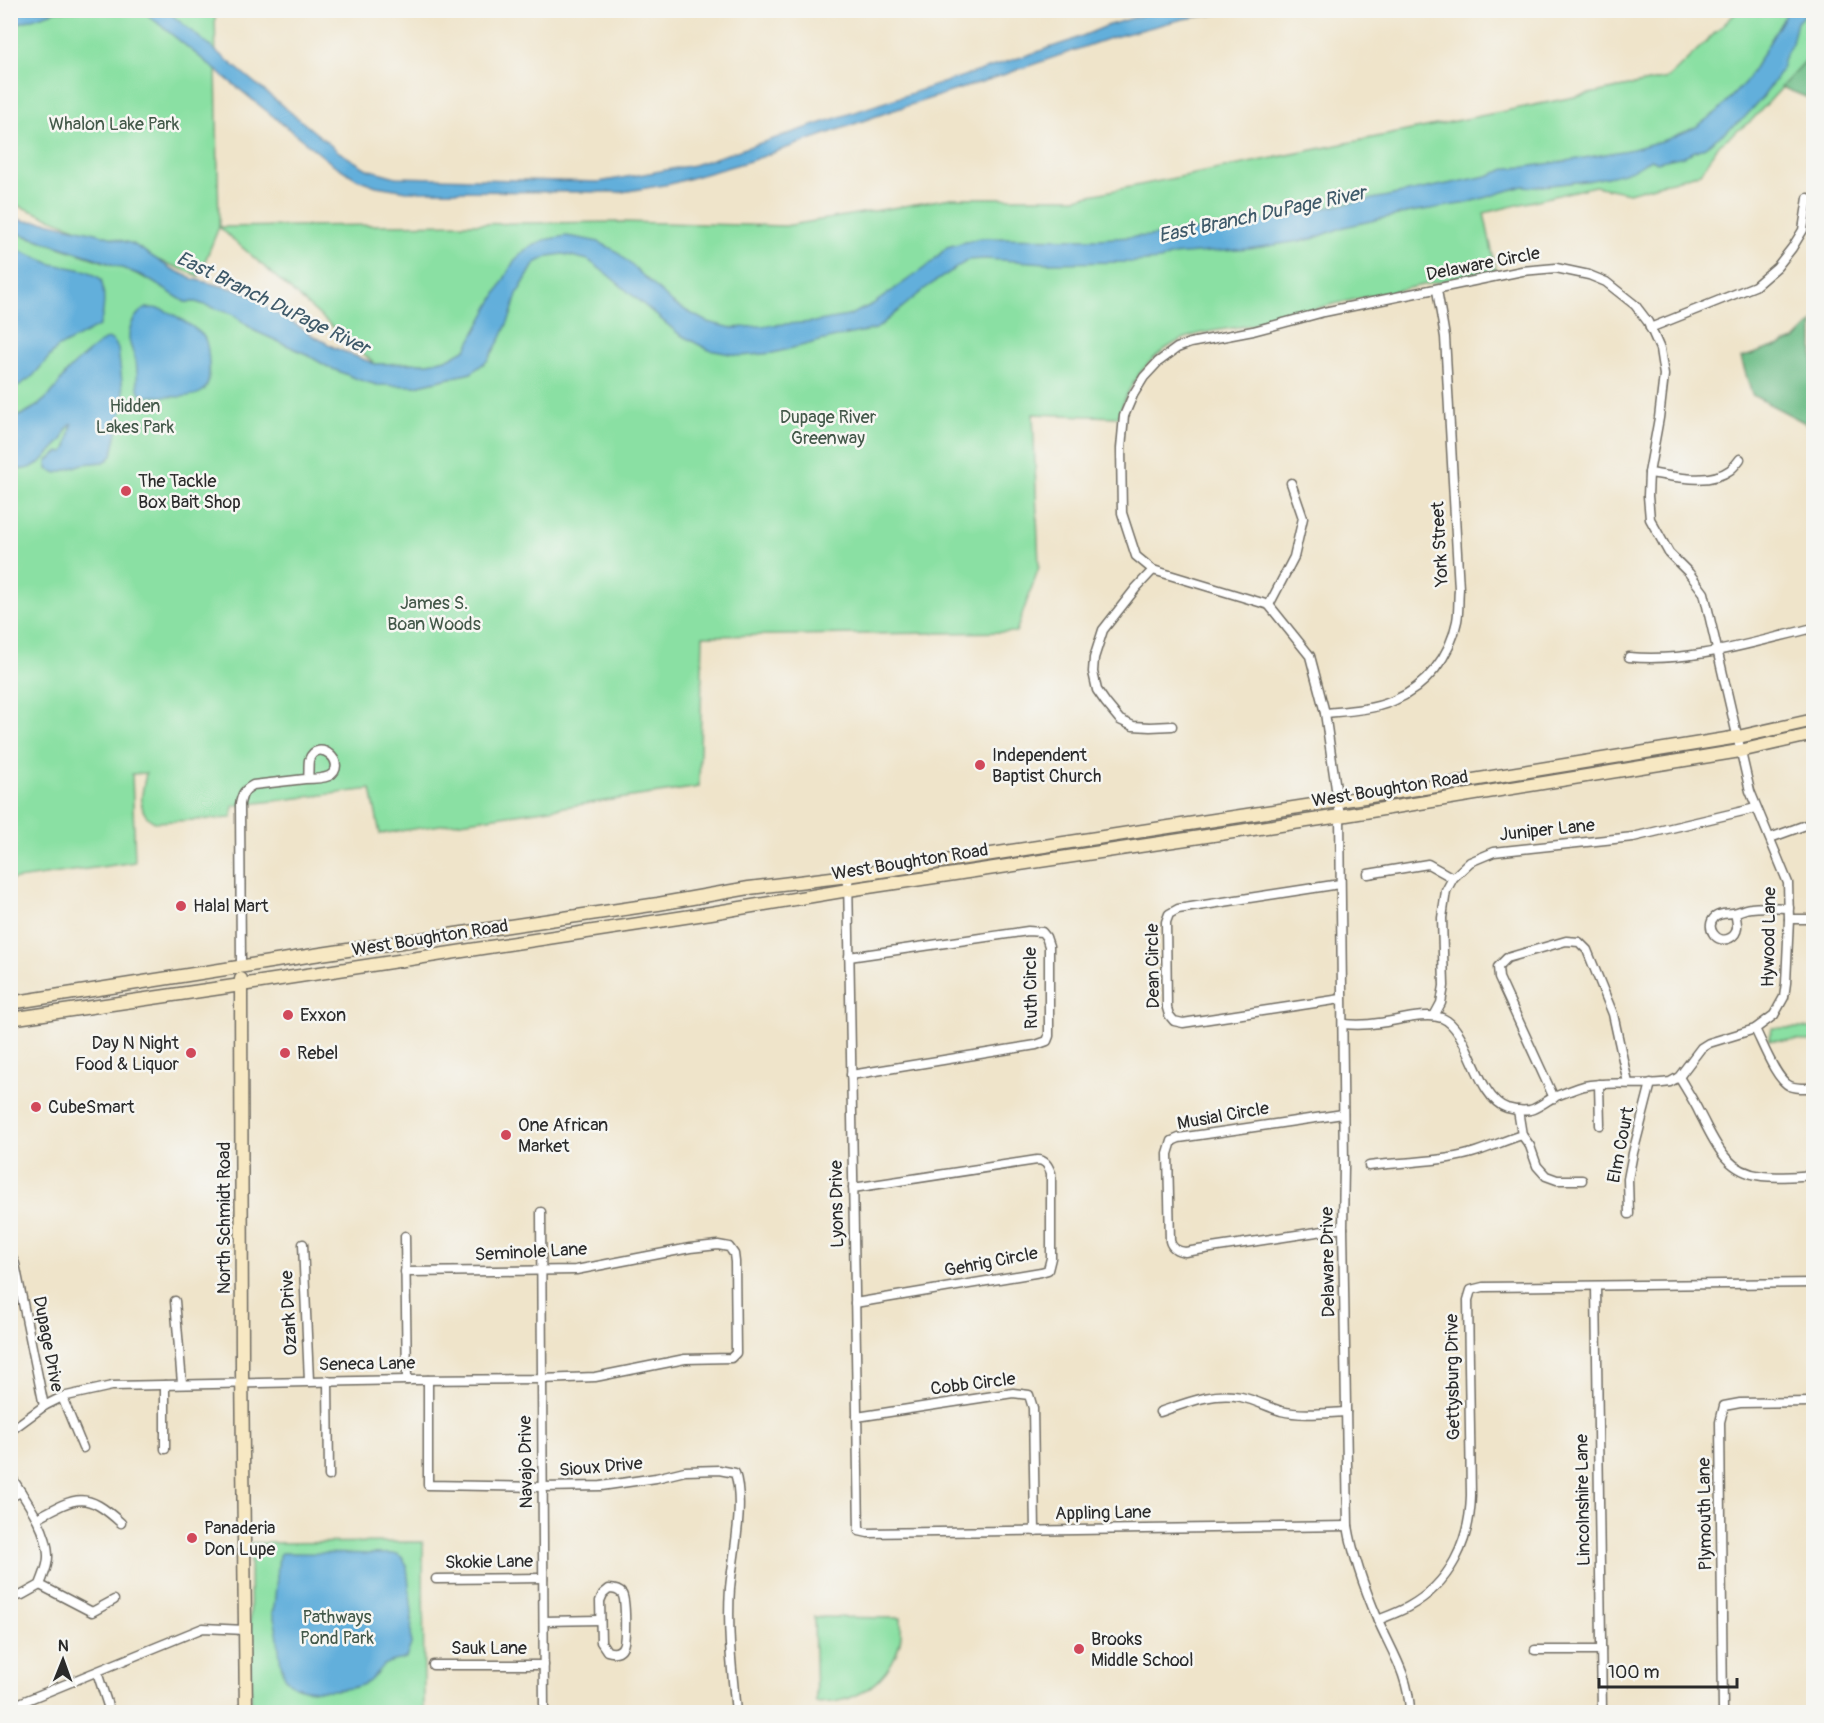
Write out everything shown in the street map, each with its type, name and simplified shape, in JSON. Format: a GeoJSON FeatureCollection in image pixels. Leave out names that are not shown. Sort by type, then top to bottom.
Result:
{"type":"FeatureCollection","features":[{"type":"Feature","properties":{"kind":"main road","name":"West Boughton Road"},"geometry":{"type":"LineString","coordinates":[[10,1003],[772,885],[848,876],[1338,801],[1738,737],[1814,720]]}},
{"type":"Feature","properties":{"kind":"main road","name":"West Boughton Road"},"geometry":{"type":"LineString","coordinates":[[10,1019],[1340,816],[1740,751],[1814,734]]}},
{"type":"Feature","properties":{"kind":"main road","name":"North Schmidt Road"},"geometry":{"type":"LineString","coordinates":[[241,967],[246,1713]]}},
{"type":"Feature","properties":{"kind":"street"},"geometry":{"type":"LineString","coordinates":[[1650,328],[1755,286],[1777,267],[1803,230],[1808,198]]}},
{"type":"Feature","properties":{"kind":"street","name":"Delaware Circle"},"geometry":{"type":"LineString","coordinates":[[1153,570],[1136,556],[1122,513],[1121,448],[1124,416],[1133,395],[1151,369],[1167,355],[1190,343],[1253,331],[1324,312],[1522,272],[1556,268],[1589,275],[1606,282],[1635,304],[1648,322],[1660,349],[1664,375],[1649,473],[1650,519],[1669,554],[1689,573],[1704,592],[1740,751]]}},
{"type":"Feature","properties":{"kind":"street","name":"York Street"},"geometry":{"type":"LineString","coordinates":[[1325,713],[1362,709],[1393,701],[1419,686],[1434,672],[1447,652],[1457,621],[1458,578],[1446,349],[1437,290]]}},
{"type":"Feature","properties":{"kind":"street"},"geometry":{"type":"LineString","coordinates":[[1649,473],[1693,478],[1714,477],[1729,470],[1740,459]]}},
{"type":"Feature","properties":{"kind":"street"},"geometry":{"type":"LineString","coordinates":[[1269,605],[1294,556],[1303,518],[1291,483]]}},
{"type":"Feature","properties":{"kind":"street"},"geometry":{"type":"LineString","coordinates":[[1172,726],[1133,726],[1120,720],[1097,690],[1093,672],[1094,658],[1103,630],[1153,570],[1269,605],[1310,656],[1325,713],[1338,801]]}},
{"type":"Feature","properties":{"kind":"street"},"geometry":{"type":"LineString","coordinates":[[1629,657],[1654,660],[1717,651],[1814,628]]}},
{"type":"Feature","properties":{"kind":"street","name":"Hywood Lane"},"geometry":{"type":"LineString","coordinates":[[1679,1077],[1701,1048],[1709,1043],[1755,1029],[1774,1015],[1784,997],[1789,919],[1788,883],[1756,808],[1740,751]]}},
{"type":"Feature","properties":{"kind":"street","name":"North Schmidt Road"},"geometry":{"type":"LineString","coordinates":[[241,967],[240,826],[242,795],[246,788],[253,785],[308,779]]}},
{"type":"Feature","properties":{"kind":"street"},"geometry":{"type":"LineString","coordinates":[[1814,797],[1812,802],[1814,811]]}},
{"type":"Feature","properties":{"kind":"street","name":"Delaware Drive"},"geometry":{"type":"LineString","coordinates":[[1338,801],[1343,1024],[1343,1228],[1348,1526],[1351,1543],[1378,1620],[1401,1667],[1407,1688],[1410,1713]]}},
{"type":"Feature","properties":{"kind":"street","name":"Juniper Lane"},"geometry":{"type":"LineString","coordinates":[[1453,878],[1470,862],[1494,852],[1633,837],[1756,808]]}},
{"type":"Feature","properties":{"kind":"street"},"geometry":{"type":"LineString","coordinates":[[1770,838],[1814,822]]}},
{"type":"Feature","properties":{"kind":"street"},"geometry":{"type":"LineString","coordinates":[[952,874],[954,860]]}},
{"type":"Feature","properties":{"kind":"street"},"geometry":{"type":"LineString","coordinates":[[1368,874],[1428,864],[1453,878],[1446,891],[1442,918],[1444,986],[1441,1004],[1434,1016]]}},
{"type":"Feature","properties":{"kind":"street","name":"Lyons Drive"},"geometry":{"type":"LineString","coordinates":[[848,876],[859,1531]]}},
{"type":"Feature","properties":{"kind":"street","name":"Dean Circle"},"geometry":{"type":"LineString","coordinates":[[1340,884],[1178,909],[1169,914],[1166,922],[1167,1008],[1174,1022],[1183,1023],[1341,999]]}},
{"type":"Feature","properties":{"kind":"street"},"geometry":{"type":"LineString","coordinates":[[771,903],[772,885]]}},
{"type":"Feature","properties":{"kind":"street"},"geometry":{"type":"LineString","coordinates":[[1735,913],[1751,908],[1789,908]]}},
{"type":"Feature","properties":{"kind":"street"},"geometry":{"type":"LineString","coordinates":[[1789,919],[1814,919]]}},
{"type":"Feature","properties":{"kind":"street","name":"Ruth Circle"},"geometry":{"type":"LineString","coordinates":[[849,957],[1028,932],[1042,932],[1049,946],[1050,1029],[1047,1041],[1041,1044],[851,1075]]}},
{"type":"Feature","properties":{"kind":"street"},"geometry":{"type":"LineString","coordinates":[[1554,1098],[1499,978],[1498,967],[1507,958],[1566,941],[1579,942],[1587,950],[1613,1014],[1628,1083]]}},
{"type":"Feature","properties":{"kind":"street"},"geometry":{"type":"LineString","coordinates":[[1343,1024],[1376,1024],[1434,1016],[1450,1023],[1494,1100],[1505,1107],[1518,1110],[1529,1110],[1568,1091],[1599,1084],[1670,1082],[1679,1077],[1714,1144],[1729,1161],[1746,1171],[1761,1176],[1814,1176]]}},
{"type":"Feature","properties":{"kind":"street"},"geometry":{"type":"LineString","coordinates":[[1755,1029],[1783,1081],[1800,1088],[1814,1088]]}},
{"type":"Feature","properties":{"kind":"street","name":"Elm Court"},"geometry":{"type":"LineString","coordinates":[[1629,1214],[1628,1179],[1651,1083]]}},
{"type":"Feature","properties":{"kind":"street"},"geometry":{"type":"LineString","coordinates":[[1599,1084],[1600,1125]]}},
{"type":"Feature","properties":{"kind":"street"},"geometry":{"type":"LineString","coordinates":[[1518,1110],[1522,1135],[1530,1146],[1537,1166],[1546,1176],[1557,1180],[1582,1180]]}},
{"type":"Feature","properties":{"kind":"street","name":"Musial Circle"},"geometry":{"type":"LineString","coordinates":[[1343,1114],[1179,1138],[1172,1141],[1168,1154],[1170,1241],[1177,1250],[1185,1252],[1343,1228]]}},
{"type":"Feature","properties":{"kind":"street"},"geometry":{"type":"LineString","coordinates":[[1369,1166],[1447,1158],[1473,1152],[1502,1140],[1522,1135]]}},
{"type":"Feature","properties":{"kind":"street","name":"Gehrig Circle"},"geometry":{"type":"LineString","coordinates":[[853,1188],[1037,1160],[1043,1160],[1051,1173],[1051,1258],[1048,1270],[855,1303]]}},
{"type":"Feature","properties":{"kind":"street","name":"Navajo Drive"},"geometry":{"type":"LineString","coordinates":[[541,1212],[544,1713]]}},
{"type":"Feature","properties":{"kind":"street"},"geometry":{"type":"LineString","coordinates":[[405,1236],[407,1380]]}},
{"type":"Feature","properties":{"kind":"street","name":"Ozark Drive"},"geometry":{"type":"LineString","coordinates":[[303,1244],[309,1381]]}},
{"type":"Feature","properties":{"kind":"street","name":"Seminole Lane"},"geometry":{"type":"LineString","coordinates":[[405,1272],[576,1270],[701,1246],[729,1247],[734,1254],[735,1262],[736,1348],[734,1356]]}},
{"type":"Feature","properties":{"kind":"street","name":"Dupage Drive"},"geometry":{"type":"LineString","coordinates":[[10,1254],[15,1264],[44,1406]]}},
{"type":"Feature","properties":{"kind":"street","name":"Gettysburg Drive"},"geometry":{"type":"LineString","coordinates":[[1378,1620],[1408,1607],[1436,1587],[1454,1564],[1466,1536],[1471,1502],[1468,1300],[1472,1290],[1483,1287],[1814,1284]]}},
{"type":"Feature","properties":{"kind":"street","name":"Lincolnshire Lane"},"geometry":{"type":"LineString","coordinates":[[1596,1287],[1602,1713]]}},
{"type":"Feature","properties":{"kind":"street"},"geometry":{"type":"LineString","coordinates":[[176,1302],[182,1383]]}},
{"type":"Feature","properties":{"kind":"street","name":"Seneca Lane"},"geometry":{"type":"LineString","coordinates":[[10,1431],[44,1406],[62,1397],[112,1386],[595,1377],[684,1359],[734,1356]]}},
{"type":"Feature","properties":{"kind":"street","name":"Sioux Drive"},"geometry":{"type":"LineString","coordinates":[[428,1380],[428,1485],[601,1486],[685,1471],[719,1470],[735,1473],[738,1480],[738,1519],[730,1590],[731,1653],[736,1713]]}},
{"type":"Feature","properties":{"kind":"street"},"geometry":{"type":"LineString","coordinates":[[328,1381],[329,1476]]}},
{"type":"Feature","properties":{"kind":"street"},"geometry":{"type":"LineString","coordinates":[[165,1385],[165,1449]]}},
{"type":"Feature","properties":{"kind":"street","name":"Cobb Circle"},"geometry":{"type":"LineString","coordinates":[[857,1417],[1013,1393],[1029,1395],[1034,1408],[1035,1531]]}},
{"type":"Feature","properties":{"kind":"street"},"geometry":{"type":"LineString","coordinates":[[1160,1412],[1221,1395],[1242,1397],[1281,1411],[1346,1412]]}},
{"type":"Feature","properties":{"kind":"street"},"geometry":{"type":"LineString","coordinates":[[62,1397],[83,1448]]}},
{"type":"Feature","properties":{"kind":"street","name":"Plymouth Lane"},"geometry":{"type":"LineString","coordinates":[[1723,1713],[1720,1422],[1724,1406],[1740,1403],[1814,1402]]}},
{"type":"Feature","properties":{"kind":"street"},"geometry":{"type":"LineString","coordinates":[[10,1475],[37,1518],[48,1549],[48,1560],[40,1585],[22,1595],[10,1598]]}},
{"type":"Feature","properties":{"kind":"street"},"geometry":{"type":"LineString","coordinates":[[10,1497],[21,1492]]}},
{"type":"Feature","properties":{"kind":"street"},"geometry":{"type":"LineString","coordinates":[[37,1518],[60,1505],[87,1500],[104,1508],[122,1523]]}},
{"type":"Feature","properties":{"kind":"street","name":"Appling Lane"},"geometry":{"type":"LineString","coordinates":[[859,1531],[868,1533],[1348,1526]]}},
{"type":"Feature","properties":{"kind":"street","name":"Skokie Lane"},"geometry":{"type":"LineString","coordinates":[[436,1579],[543,1578]]}},
{"type":"Feature","properties":{"kind":"street"},"geometry":{"type":"LineString","coordinates":[[40,1585],[92,1612],[114,1600]]}},
{"type":"Feature","properties":{"kind":"street"},"geometry":{"type":"LineString","coordinates":[[613,1589],[621,1592],[624,1599],[624,1643],[618,1652],[610,1653],[602,1646],[599,1620],[600,1601],[603,1594],[613,1589]]}},
{"type":"Feature","properties":{"kind":"street"},"geometry":{"type":"LineString","coordinates":[[544,1621],[599,1620]]}},
{"type":"Feature","properties":{"kind":"street"},"geometry":{"type":"LineString","coordinates":[[10,1707],[202,1628],[244,1630]]}},
{"type":"Feature","properties":{"kind":"street"},"geometry":{"type":"LineString","coordinates":[[1535,1650],[1602,1650]]}},
{"type":"Feature","properties":{"kind":"street","name":"Sauk Lane"},"geometry":{"type":"LineString","coordinates":[[433,1665],[544,1665]]}},
{"type":"Feature","properties":{"kind":"street"},"geometry":{"type":"LineString","coordinates":[[97,1672],[110,1713]]}},
{"type":"Feature","properties":{"kind":"green space","name":"Whalon Lake Park"},"geometry":{"type":"Polygon","coordinates":[[[10,11],[215,11],[219,227],[199,276],[11,203],[10,11]]]}},
{"type":"Feature","properties":{"kind":"green space"},"geometry":{"type":"Polygon","coordinates":[[[1738,11],[1813,11],[1814,53],[1752,120],[1717,146],[1701,173],[1629,193],[1595,186],[1484,213],[1496,270],[1185,338],[1165,349],[1139,374],[1127,394],[1118,417],[1033,414],[1039,567],[1016,632],[703,636],[699,787],[380,834],[371,789],[233,806],[232,818],[155,822],[148,818],[142,807],[146,773],[132,774],[135,862],[11,880],[11,231],[128,270],[162,286],[185,302],[196,302],[232,314],[255,331],[415,386],[471,373],[450,358],[429,363],[375,364],[219,227],[621,222],[785,226],[951,198],[1076,198],[1668,78],[1738,11]]]}},
{"type":"Feature","properties":{"kind":"green space"},"geometry":{"type":"Polygon","coordinates":[[[1813,53],[1813,100],[1781,87],[1813,53]]]}},
{"type":"Feature","properties":{"kind":"green space"},"geometry":{"type":"Polygon","coordinates":[[[1813,322],[1813,427],[1752,395],[1741,358],[1795,340],[1813,322]]]}},
{"type":"Feature","properties":{"kind":"green space"},"geometry":{"type":"Polygon","coordinates":[[[1772,1028],[1813,1028],[1813,1041],[1769,1040],[1772,1028]]]}},
{"type":"Feature","properties":{"kind":"green space","name":"Pathways Pond Park"},"geometry":{"type":"Polygon","coordinates":[[[423,1542],[424,1712],[260,1709],[253,1705],[251,1700],[250,1543],[423,1542]]]}},
{"type":"Feature","properties":{"kind":"green space"},"geometry":{"type":"Polygon","coordinates":[[[814,1617],[901,1618],[897,1653],[886,1672],[870,1687],[850,1698],[836,1702],[816,1703],[814,1617]]]}},
{"type":"Feature","properties":{"kind":"water"},"geometry":{"type":"Polygon","coordinates":[[[11,10],[57,10],[57,11],[11,26],[11,10]]]}},
{"type":"Feature","properties":{"kind":"water"},"geometry":{"type":"Polygon","coordinates":[[[1160,10],[1236,11],[1183,19],[1110,38],[750,161],[670,184],[622,192],[407,191],[376,186],[357,179],[331,163],[144,12],[138,11],[167,11],[339,152],[367,169],[396,177],[599,182],[694,165],[1070,41],[1109,25],[1160,10]]]}},
{"type":"Feature","properties":{"kind":"water"},"geometry":{"type":"Polygon","coordinates":[[[1788,11],[1809,11],[1797,22],[1781,71],[1763,97],[1744,118],[1705,147],[1684,156],[1657,162],[1650,159],[1627,172],[1612,176],[1535,187],[1523,186],[1467,203],[1411,212],[1344,227],[1312,239],[1249,249],[1172,255],[1160,260],[1133,262],[1047,263],[968,260],[927,287],[876,329],[773,353],[741,356],[709,350],[679,334],[588,260],[563,254],[549,256],[535,263],[517,294],[501,338],[488,360],[471,373],[415,386],[377,385],[328,367],[304,353],[255,331],[232,314],[196,302],[185,302],[143,276],[11,231],[11,217],[25,221],[47,222],[133,244],[170,268],[193,279],[242,291],[257,298],[270,310],[335,348],[375,364],[429,363],[450,358],[466,349],[514,261],[525,250],[544,240],[566,236],[599,242],[616,251],[674,304],[707,322],[732,328],[814,322],[848,316],[873,304],[930,264],[947,247],[980,238],[1097,239],[1211,229],[1487,176],[1509,168],[1633,149],[1668,139],[1696,127],[1718,111],[1747,80],[1788,11]]]}},
{"type":"Feature","properties":{"kind":"water"},"geometry":{"type":"Polygon","coordinates":[[[11,247],[52,264],[88,271],[101,279],[104,302],[99,326],[57,348],[33,376],[11,391],[11,247]]]}},
{"type":"Feature","properties":{"kind":"water"},"geometry":{"type":"Polygon","coordinates":[[[147,308],[169,312],[204,337],[208,348],[209,372],[208,384],[203,391],[191,396],[174,397],[143,396],[139,392],[136,363],[129,333],[135,318],[147,308]]]}},
{"type":"Feature","properties":{"kind":"water"},"geometry":{"type":"Polygon","coordinates":[[[110,339],[118,349],[124,399],[112,455],[103,462],[83,464],[57,473],[47,469],[47,461],[59,452],[64,452],[67,447],[72,423],[63,439],[41,462],[30,468],[11,471],[11,419],[40,404],[76,362],[104,340],[110,339]]]}},
{"type":"Feature","properties":{"kind":"water"},"geometry":{"type":"Polygon","coordinates":[[[281,1553],[397,1554],[403,1558],[407,1567],[412,1612],[411,1644],[406,1658],[387,1663],[368,1682],[353,1687],[311,1690],[291,1683],[283,1672],[272,1613],[281,1553]]]}},
{"type":"Feature","properties":{"kind":"place","name":"The Tackle Box Bait Shop"},"geometry":{"type":"Point","coordinates":[126,491]}},
{"type":"Feature","properties":{"kind":"place","name":"Independent Baptist Church"},"geometry":{"type":"Point","coordinates":[980,765]}},
{"type":"Feature","properties":{"kind":"place","name":"Halal Mart"},"geometry":{"type":"Point","coordinates":[181,906]}},
{"type":"Feature","properties":{"kind":"place","name":"Exxon"},"geometry":{"type":"Point","coordinates":[288,1015]}},
{"type":"Feature","properties":{"kind":"place","name":"Day N Night Food & Liquor"},"geometry":{"type":"Point","coordinates":[191,1053]}},
{"type":"Feature","properties":{"kind":"place","name":"Rebel"},"geometry":{"type":"Point","coordinates":[285,1053]}},
{"type":"Feature","properties":{"kind":"place","name":"CubeSmart"},"geometry":{"type":"Point","coordinates":[36,1107]}},
{"type":"Feature","properties":{"kind":"place","name":"One African Market"},"geometry":{"type":"Point","coordinates":[506,1135]}},
{"type":"Feature","properties":{"kind":"place","name":"Panaderia Don Lupe"},"geometry":{"type":"Point","coordinates":[192,1538]}},
{"type":"Feature","properties":{"kind":"place","name":"Brooks Middle School"},"geometry":{"type":"Point","coordinates":[1079,1649]}},
{"type":"Feature","properties":{"kind":"water label","name":"East Branch DuPage River"},"geometry":{"type":"Point","coordinates":[1262,214]}},
{"type":"Feature","properties":{"kind":"water label","name":"East Branch DuPage River"},"geometry":{"type":"Point","coordinates":[273,303]}},
{"type":"Feature","properties":{"kind":"park label","name":"Hidden Lakes Park"},"geometry":{"type":"Point","coordinates":[135,416]}},
{"type":"Feature","properties":{"kind":"park label","name":"Dupage River Greenway"},"geometry":{"type":"Point","coordinates":[828,427]}},
{"type":"Feature","properties":{"kind":"park label","name":"James S. Boan Woods"},"geometry":{"type":"Point","coordinates":[434,613]}}]}
